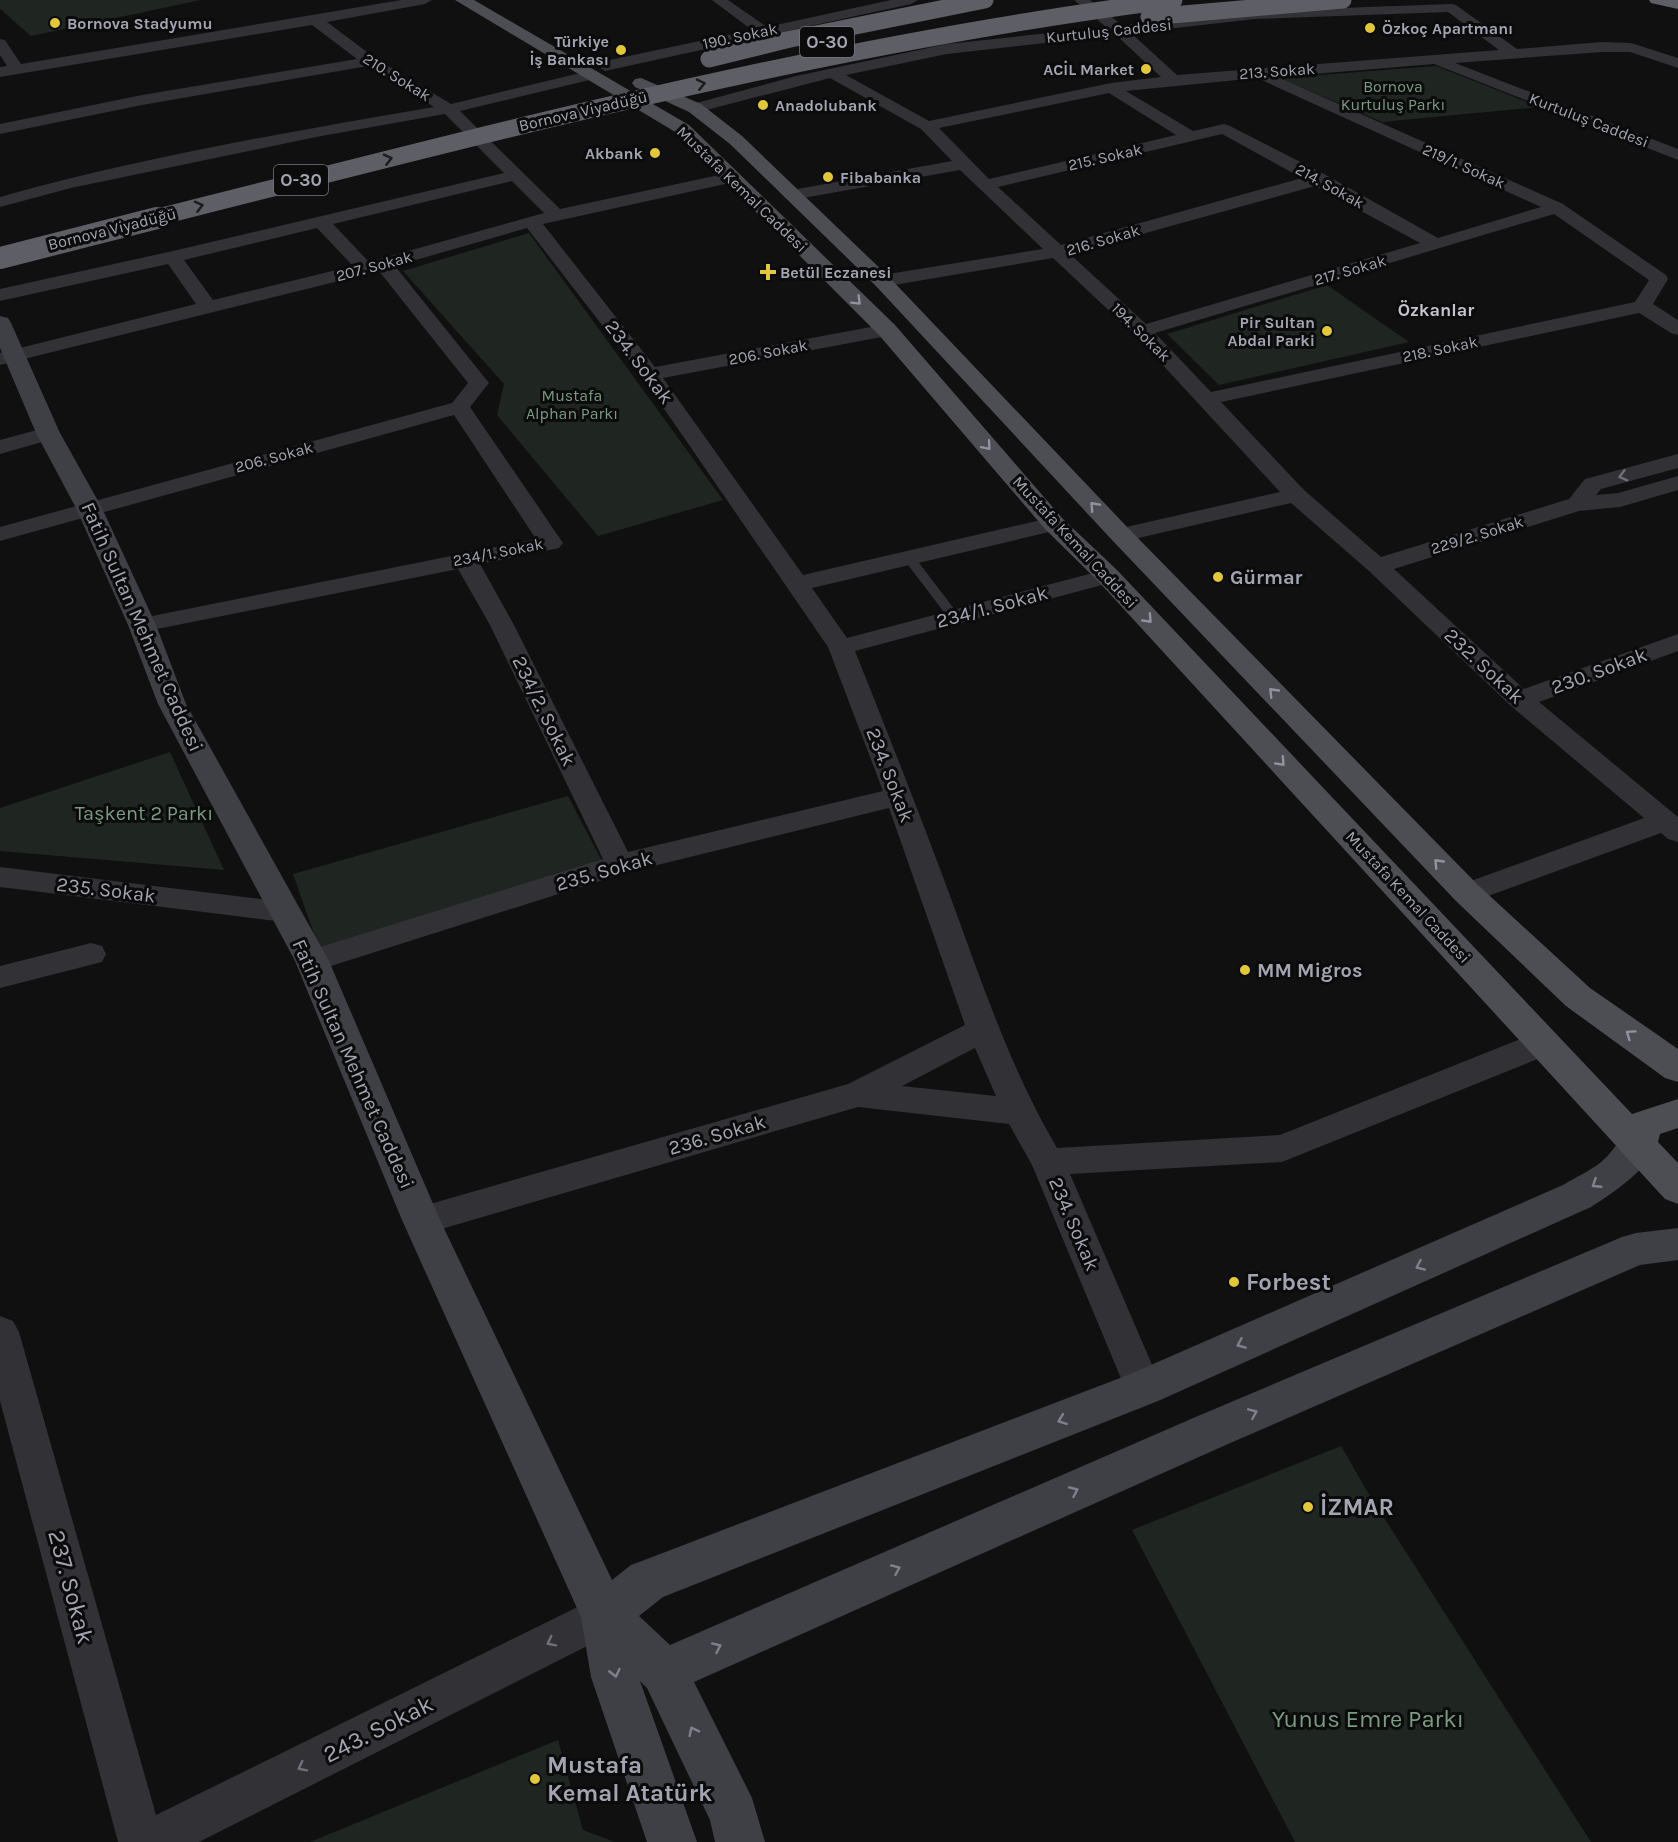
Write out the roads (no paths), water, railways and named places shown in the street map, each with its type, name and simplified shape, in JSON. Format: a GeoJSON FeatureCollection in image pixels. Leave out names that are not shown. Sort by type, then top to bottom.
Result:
{"type":"FeatureCollection","features":[{"type":"Feature","properties":{"kind":"highway"},"geometry":{"type":"LineString","coordinates":[[682,66],[786,40],[985,0]]}},
{"type":"Feature","properties":{"kind":"highway","name":"Bornova Viyadüğü"},"geometry":{"type":"LineString","coordinates":[[0,240],[291,165],[614,88],[827,42],[985,13],[1079,0]]}},
{"type":"Feature","properties":{"kind":"highway","name":"Bornova Viyadüğü"},"geometry":{"type":"LineString","coordinates":[[0,258],[603,106],[811,59],[914,39],[1174,0]]}},
{"type":"Feature","properties":{"kind":"highway"},"geometry":{"type":"LineString","coordinates":[[914,39],[1344,0]]}},
{"type":"Feature","properties":{"kind":"highway"},"geometry":{"type":"LineString","coordinates":[[1657,0],[1678,4]]}},
{"type":"Feature","properties":{"kind":"highway"},"geometry":{"type":"LineString","coordinates":[[596,78],[659,73]]}},
{"type":"Feature","properties":{"kind":"main road","name":"Mustafa Kemal Caddesi"},"geometry":{"type":"LineString","coordinates":[[463,0],[683,129],[733,177],[886,330],[1054,524],[1108,576],[1678,1188]]}},
{"type":"Feature","properties":{"kind":"main road","name":"Mustafa Kemal Caddesi"},"geometry":{"type":"LineString","coordinates":[[490,0],[596,78],[695,108],[736,140],[882,281],[1121,535],[1467,893],[1578,997],[1678,1068]]}},
{"type":"Feature","properties":{"kind":"main road","name":"Fatih Sultan Mehmet Caddesi"},"geometry":{"type":"LineString","coordinates":[[0,323],[7,357],[88,508],[142,625],[172,704],[312,961],[421,1220],[604,1616]]}},
{"type":"Feature","properties":{"kind":"main road"},"geometry":{"type":"LineString","coordinates":[[604,1616],[647,1581],[1143,1388],[1577,1196],[1614,1173],[1639,1145],[1643,1125],[1678,1113]]}},
{"type":"Feature","properties":{"kind":"main road"},"geometry":{"type":"LineString","coordinates":[[664,1671],[1202,1435],[1636,1249],[1678,1244]]}},
{"type":"Feature","properties":{"kind":"main road"},"geometry":{"type":"LineString","coordinates":[[604,1616],[664,1671],[734,1816],[740,1842]]}},
{"type":"Feature","properties":{"kind":"main road"},"geometry":{"type":"LineString","coordinates":[[604,1616],[615,1677],[672,1842]]}},
{"type":"Feature","properties":{"kind":"street"},"geometry":{"type":"LineString","coordinates":[[0,72],[425,0]]}},
{"type":"Feature","properties":{"kind":"street"},"geometry":{"type":"LineString","coordinates":[[718,0],[764,31]]}},
{"type":"Feature","properties":{"kind":"street","name":"190. Sokak"},"geometry":{"type":"LineString","coordinates":[[0,202],[68,183],[596,78],[764,31],[911,0]]}},
{"type":"Feature","properties":{"kind":"street"},"geometry":{"type":"LineString","coordinates":[[1079,0],[1119,30],[1173,80]]}},
{"type":"Feature","properties":{"kind":"street","name":"Kurtuluş Caddesi"},"geometry":{"type":"LineString","coordinates":[[695,108],[833,74],[958,47],[1255,15],[1452,8],[1514,54]]}},
{"type":"Feature","properties":{"kind":"street","name":"210. Sokak"},"geometry":{"type":"LineString","coordinates":[[319,19],[315,20],[370,61],[449,109],[516,175],[544,219]]}},
{"type":"Feature","properties":{"kind":"street"},"geometry":{"type":"LineString","coordinates":[[0,43],[17,69]]}},
{"type":"Feature","properties":{"kind":"street","name":"213. Sokak"},"geometry":{"type":"LineString","coordinates":[[927,126],[1111,88],[1173,80],[1602,47],[1631,48],[1678,63]]}},
{"type":"Feature","properties":{"kind":"street","name":"Kurtuluş Caddesi"},"geometry":{"type":"LineString","coordinates":[[1432,60],[1678,155]]}},
{"type":"Feature","properties":{"kind":"street"},"geometry":{"type":"LineString","coordinates":[[0,129],[142,100],[370,61]]}},
{"type":"Feature","properties":{"kind":"street","name":"219/1. Sokak"},"geometry":{"type":"LineString","coordinates":[[1257,73],[1557,208],[1669,278]]}},
{"type":"Feature","properties":{"kind":"street","name":"194. Sokak"},"geometry":{"type":"LineString","coordinates":[[833,74],[927,126],[986,185],[1142,331],[1296,495]]}},
{"type":"Feature","properties":{"kind":"street"},"geometry":{"type":"LineString","coordinates":[[1111,88],[1191,137]]}},
{"type":"Feature","properties":{"kind":"street","name":"215. Sokak"},"geometry":{"type":"LineString","coordinates":[[986,185],[1224,129]]}},
{"type":"Feature","properties":{"kind":"street","name":"214. Sokak"},"geometry":{"type":"LineString","coordinates":[[1224,129],[1320,179],[1436,244]]}},
{"type":"Feature","properties":{"kind":"street"},"geometry":{"type":"LineString","coordinates":[[792,195],[964,164]]}},
{"type":"Feature","properties":{"kind":"street"},"geometry":{"type":"LineString","coordinates":[[0,295],[173,257],[516,175]]}},
{"type":"Feature","properties":{"kind":"street","name":"207. Sokak"},"geometry":{"type":"LineString","coordinates":[[7,357],[374,266],[544,219],[733,177]]}},
{"type":"Feature","properties":{"kind":"street","name":"216. Sokak"},"geometry":{"type":"LineString","coordinates":[[882,281],[1057,252],[1320,179]]}},
{"type":"Feature","properties":{"kind":"street","name":"217. Sokak"},"geometry":{"type":"LineString","coordinates":[[1142,331],[1557,208]]}},
{"type":"Feature","properties":{"kind":"street","name":"234. Sokak"},"geometry":{"type":"LineString","coordinates":[[544,219],[841,647],[899,796],[983,1030],[1019,1112],[1048,1162],[1143,1388]]}},
{"type":"Feature","properties":{"kind":"street"},"geometry":{"type":"LineString","coordinates":[[321,222],[374,266],[479,383],[459,407]]}},
{"type":"Feature","properties":{"kind":"street"},"geometry":{"type":"LineString","coordinates":[[173,257],[208,307]]}},
{"type":"Feature","properties":{"kind":"street"},"geometry":{"type":"LineString","coordinates":[[1669,278],[1642,306],[1678,328]]}},
{"type":"Feature","properties":{"kind":"street","name":"218. Sokak"},"geometry":{"type":"LineString","coordinates":[[1206,399],[1642,306]]}},
{"type":"Feature","properties":{"kind":"street","name":"206. Sokak"},"geometry":{"type":"LineString","coordinates":[[650,374],[886,330]]}},
{"type":"Feature","properties":{"kind":"street","name":"206. Sokak"},"geometry":{"type":"LineString","coordinates":[[0,534],[459,407]]}},
{"type":"Feature","properties":{"kind":"street","name":"234/1. Sokak"},"geometry":{"type":"LineString","coordinates":[[142,625],[551,543],[459,407]]}},
{"type":"Feature","properties":{"kind":"street"},"geometry":{"type":"LineString","coordinates":[[0,447],[48,433]]}},
{"type":"Feature","properties":{"kind":"street"},"geometry":{"type":"LineString","coordinates":[[1577,504],[1593,484],[1678,461]]}},
{"type":"Feature","properties":{"kind":"street","name":"229/2. Sokak"},"geometry":{"type":"LineString","coordinates":[[1377,566],[1577,504],[1620,500],[1678,483]]}},
{"type":"Feature","properties":{"kind":"street"},"geometry":{"type":"LineString","coordinates":[[1121,535],[1296,495]]}},
{"type":"Feature","properties":{"kind":"street","name":"232. Sokak"},"geometry":{"type":"LineString","coordinates":[[1296,495],[1377,566],[1520,700],[1672,826]]}},
{"type":"Feature","properties":{"kind":"street"},"geometry":{"type":"LineString","coordinates":[[797,584],[1054,524]]}},
{"type":"Feature","properties":{"kind":"street","name":"234/2. Sokak"},"geometry":{"type":"LineString","coordinates":[[465,559],[502,625],[620,864]]}},
{"type":"Feature","properties":{"kind":"street","name":"234/1. Sokak"},"geometry":{"type":"LineString","coordinates":[[841,647],[1108,576]]}},
{"type":"Feature","properties":{"kind":"street","name":"230. Sokak"},"geometry":{"type":"LineString","coordinates":[[1520,700],[1678,642]]}},
{"type":"Feature","properties":{"kind":"street","name":"235. Sokak"},"geometry":{"type":"LineString","coordinates":[[312,961],[620,864],[899,796]]}},
{"type":"Feature","properties":{"kind":"street"},"geometry":{"type":"LineString","coordinates":[[1467,893],[1672,826]]}},
{"type":"Feature","properties":{"kind":"street","name":"235. Sokak"},"geometry":{"type":"LineString","coordinates":[[0,877],[284,912]]}},
{"type":"Feature","properties":{"kind":"street"},"geometry":{"type":"LineString","coordinates":[[0,977],[91,954]]}},
{"type":"Feature","properties":{"kind":"street"},"geometry":{"type":"LineString","coordinates":[[858,1094],[983,1030]]}},
{"type":"Feature","properties":{"kind":"street"},"geometry":{"type":"LineString","coordinates":[[1048,1162],[1282,1148],[1544,1043]]}},
{"type":"Feature","properties":{"kind":"street","name":"236. Sokak"},"geometry":{"type":"LineString","coordinates":[[421,1220],[858,1094],[1019,1112]]}},
{"type":"Feature","properties":{"kind":"street","name":"237. Sokak"},"geometry":{"type":"LineString","coordinates":[[0,1332],[141,1842]]}},
{"type":"Feature","properties":{"kind":"street","name":"243. Sokak"},"geometry":{"type":"LineString","coordinates":[[152,1842],[604,1616]]}},
{"type":"Feature","properties":{"kind":"lane"},"geometry":{"type":"LineString","coordinates":[[909,558],[954,617]]}},
{"type":"Feature","properties":{"kind":"place","name":"Bornova Stadyumu"},"geometry":{"type":"Point","coordinates":[55,23]}},
{"type":"Feature","properties":{"kind":"place","name":"Özkoç Apartmanı"},"geometry":{"type":"Point","coordinates":[1370,28]}},
{"type":"Feature","properties":{"kind":"place","name":"Türkiye İş Bankası"},"geometry":{"type":"Point","coordinates":[621,50]}},
{"type":"Feature","properties":{"kind":"place","name":"ACİL Market"},"geometry":{"type":"Point","coordinates":[1146,69]}},
{"type":"Feature","properties":{"kind":"place","name":"Anadolubank"},"geometry":{"type":"Point","coordinates":[763,105]}},
{"type":"Feature","properties":{"kind":"place","name":"Akbank"},"geometry":{"type":"Point","coordinates":[655,153]}},
{"type":"Feature","properties":{"kind":"place","name":"Fibabanka"},"geometry":{"type":"Point","coordinates":[828,177]}},
{"type":"Feature","properties":{"kind":"place","name":"Betül Eczanesi"},"geometry":{"type":"Point","coordinates":[768,272]}},
{"type":"Feature","properties":{"kind":"place","name":"Pir Sultan Abdal Parki"},"geometry":{"type":"Point","coordinates":[1327,331]}},
{"type":"Feature","properties":{"kind":"place","name":"Gürmar"},"geometry":{"type":"Point","coordinates":[1218,577]}},
{"type":"Feature","properties":{"kind":"place","name":"MM Migros"},"geometry":{"type":"Point","coordinates":[1245,970]}},
{"type":"Feature","properties":{"kind":"place","name":"Forbest"},"geometry":{"type":"Point","coordinates":[1234,1282]}},
{"type":"Feature","properties":{"kind":"place","name":"İZMAR"},"geometry":{"type":"Point","coordinates":[1308,1507]}},
{"type":"Feature","properties":{"kind":"place","name":"Mustafa Kemal Atatürk"},"geometry":{"type":"Point","coordinates":[535,1779]}},
{"type":"Feature","properties":{"kind":"district","name":"Özkanlar"},"geometry":{"type":"Point","coordinates":[1436,310]}},
{"type":"Feature","properties":{"kind":"park label","name":"Bornova Kurtuluş Parkı"},"geometry":{"type":"Point","coordinates":[1393,95]}},
{"type":"Feature","properties":{"kind":"park label","name":"Mustafa Alphan Parkı"},"geometry":{"type":"Point","coordinates":[572,404]}},
{"type":"Feature","properties":{"kind":"park label","name":"Taşkent 2 Parkı"},"geometry":{"type":"Point","coordinates":[144,813]}},
{"type":"Feature","properties":{"kind":"park label","name":"Yunus Emre Parkı"},"geometry":{"type":"Point","coordinates":[1368,1719]}}]}
